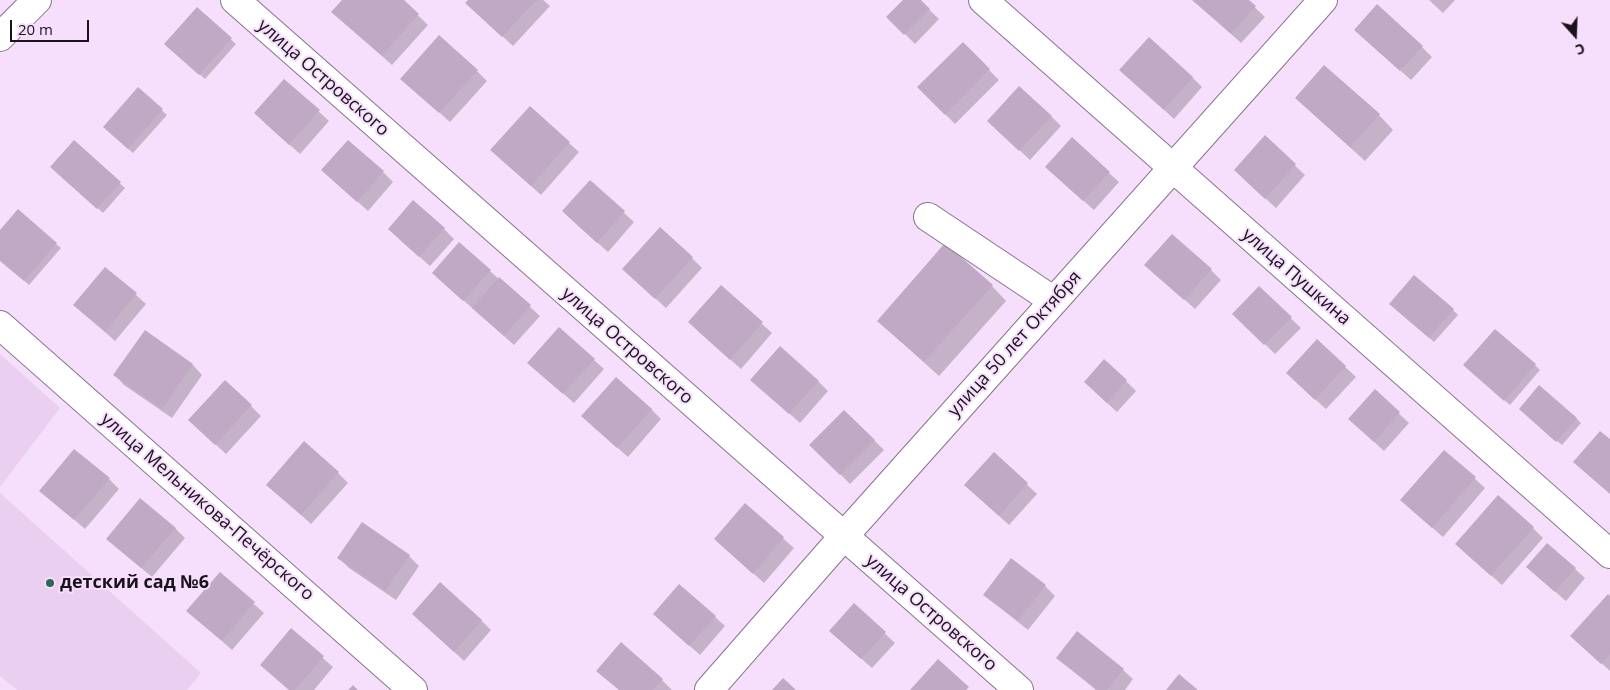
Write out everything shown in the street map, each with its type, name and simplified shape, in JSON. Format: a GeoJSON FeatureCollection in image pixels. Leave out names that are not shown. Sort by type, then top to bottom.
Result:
{"type":"FeatureCollection","features":[{"type":"Feature","properties":{"kind":"street"},"geometry":{"type":"LineString","coordinates":[[0,37],[37,0]]}},
{"type":"Feature","properties":{"kind":"street","name":"улица Островского"},"geometry":{"type":"LineString","coordinates":[[235,0],[843,537],[1020,690]]}},
{"type":"Feature","properties":{"kind":"street","name":"улица Пушкина"},"geometry":{"type":"LineString","coordinates":[[983,0],[1610,554]]}},
{"type":"Feature","properties":{"kind":"street","name":"улица 50 лет Октября"},"geometry":{"type":"LineString","coordinates":[[709,690],[1322,0]]}},
{"type":"Feature","properties":{"kind":"street"},"geometry":{"type":"LineString","coordinates":[[928,217],[1054,301]]}},
{"type":"Feature","properties":{"kind":"street","name":"улица Мельникова-Печёрского"},"geometry":{"type":"LineString","coordinates":[[0,325],[413,690]]}},
{"type":"Feature","properties":{"kind":"shaded area"},"geometry":{"type":"Polygon","coordinates":[[[0,354],[60,408],[0,487],[0,354]]]}},
{"type":"Feature","properties":{"kind":"shaded area","name":"детский сад №6"},"geometry":{"type":"Polygon","coordinates":[[[0,493],[201,673],[187,690],[17,690],[0,676],[0,493]]]}},
{"type":"Feature","properties":{"kind":"building"},"geometry":{"type":"Polygon","coordinates":[[[342,0],[404,0],[419,14],[382,56],[331,12],[342,0]]]}},
{"type":"Feature","properties":{"kind":"building"},"geometry":{"type":"Polygon","coordinates":[[[468,0],[537,0],[502,37],[465,3],[468,0]]]}},
{"type":"Feature","properties":{"kind":"building"},"geometry":{"type":"Polygon","coordinates":[[[903,0],[921,0],[930,9],[904,35],[886,17],[903,0]]]}},
{"type":"Feature","properties":{"kind":"building"},"geometry":{"type":"Polygon","coordinates":[[[1192,0],[1249,0],[1256,6],[1231,34],[1192,0]]]}},
{"type":"Feature","properties":{"kind":"building"},"geometry":{"type":"Polygon","coordinates":[[[1377,4],[1423,46],[1400,71],[1354,30],[1377,4]]]}},
{"type":"Feature","properties":{"kind":"building"},"geometry":{"type":"Polygon","coordinates":[[[197,7],[232,38],[199,75],[164,44],[197,7]]]}},
{"type":"Feature","properties":{"kind":"building"},"geometry":{"type":"Polygon","coordinates":[[[439,35],[478,70],[439,113],[400,79],[439,35]]]}},
{"type":"Feature","properties":{"kind":"building"},"geometry":{"type":"Polygon","coordinates":[[[1149,37],[1193,77],[1164,110],[1119,70],[1149,37]]]}},
{"type":"Feature","properties":{"kind":"building"},"geometry":{"type":"Polygon","coordinates":[[[963,42],[990,69],[945,115],[917,87],[963,42]]]}},
{"type":"Feature","properties":{"kind":"building"},"geometry":{"type":"Polygon","coordinates":[[[1324,65],[1380,114],[1350,147],[1295,98],[1324,65]]]}},
{"type":"Feature","properties":{"kind":"building"},"geometry":{"type":"Polygon","coordinates":[[[284,79],[320,110],[289,145],[254,113],[284,79]]]}},
{"type":"Feature","properties":{"kind":"building"},"geometry":{"type":"Polygon","coordinates":[[[1019,86],[1052,116],[1019,151],[987,121],[1019,86]]]}},
{"type":"Feature","properties":{"kind":"building"},"geometry":{"type":"Polygon","coordinates":[[[138,87],[163,109],[128,149],[103,127],[138,87]]]}},
{"type":"Feature","properties":{"kind":"building"},"geometry":{"type":"Polygon","coordinates":[[[530,106],[570,142],[531,186],[490,150],[530,106]]]}},
{"type":"Feature","properties":{"kind":"building"},"geometry":{"type":"Polygon","coordinates":[[[1265,135],[1296,164],[1265,199],[1234,170],[1265,135]]]}},
{"type":"Feature","properties":{"kind":"building"},"geometry":{"type":"Polygon","coordinates":[[[1072,137],[1110,172],[1083,201],[1045,167],[1072,137]]]}},
{"type":"Feature","properties":{"kind":"building"},"geometry":{"type":"Polygon","coordinates":[[[74,140],[121,182],[97,209],[50,167],[74,140]]]}},
{"type":"Feature","properties":{"kind":"building"},"geometry":{"type":"Polygon","coordinates":[[[348,140],[384,171],[357,202],[321,170],[348,140]]]}},
{"type":"Feature","properties":{"kind":"building"},"geometry":{"type":"Polygon","coordinates":[[[590,180],[625,211],[597,243],[562,211],[590,180]]]}},
{"type":"Feature","properties":{"kind":"building"},"geometry":{"type":"Polygon","coordinates":[[[413,200],[445,228],[419,257],[388,229],[413,200]]]}},
{"type":"Feature","properties":{"kind":"building"},"geometry":{"type":"Polygon","coordinates":[[[18,209],[57,243],[24,281],[0,261],[0,230],[18,209]]]}},
{"type":"Feature","properties":{"kind":"building"},"geometry":{"type":"Polygon","coordinates":[[[660,227],[693,257],[655,299],[622,269],[660,227]]]}},
{"type":"Feature","properties":{"kind":"building"},"geometry":{"type":"Polygon","coordinates":[[[1172,234],[1212,269],[1184,300],[1144,265],[1172,234]]]}},
{"type":"Feature","properties":{"kind":"building"},"geometry":{"type":"Polygon","coordinates":[[[459,242],[491,270],[463,301],[432,273],[459,242]]]}},
{"type":"Feature","properties":{"kind":"building"},"geometry":{"type":"Polygon","coordinates":[[[945,243],[993,285],[924,362],[877,321],[945,243]]]}},
{"type":"Feature","properties":{"kind":"building"},"geometry":{"type":"Polygon","coordinates":[[[105,267],[137,293],[105,332],[73,305],[105,267]]]}},
{"type":"Feature","properties":{"kind":"building"},"geometry":{"type":"Polygon","coordinates":[[[1414,275],[1454,309],[1429,338],[1389,304],[1414,275]]]}},
{"type":"Feature","properties":{"kind":"building"},"geometry":{"type":"Polygon","coordinates":[[[499,277],[531,305],[504,336],[472,308],[499,277]]]}},
{"type":"Feature","properties":{"kind":"building"},"geometry":{"type":"Polygon","coordinates":[[[721,285],[763,322],[730,360],[688,322],[721,285]]]}},
{"type":"Feature","properties":{"kind":"building"},"geometry":{"type":"Polygon","coordinates":[[[1259,286],[1292,317],[1264,345],[1232,314],[1259,286]]]}},
{"type":"Feature","properties":{"kind":"building"},"geometry":{"type":"Polygon","coordinates":[[[559,327],[595,359],[563,394],[527,363],[559,327]]]}},
{"type":"Feature","properties":{"kind":"building"},"geometry":{"type":"Polygon","coordinates":[[[1495,329],[1536,364],[1504,401],[1463,365],[1495,329]]]}},
{"type":"Feature","properties":{"kind":"building"},"geometry":{"type":"Polygon","coordinates":[[[145,330],[193,364],[162,409],[113,375],[145,330]]]}},
{"type":"Feature","properties":{"kind":"building"},"geometry":{"type":"Polygon","coordinates":[[[1317,339],[1346,366],[1315,400],[1286,373],[1317,339]]]}},
{"type":"Feature","properties":{"kind":"building"},"geometry":{"type":"Polygon","coordinates":[[[780,346],[819,381],[789,414],[750,380],[780,346]]]}},
{"type":"Feature","properties":{"kind":"building"},"geometry":{"type":"Polygon","coordinates":[[[1104,359],[1127,380],[1107,403],[1084,382],[1104,359]]]}},
{"type":"Feature","properties":{"kind":"building"},"geometry":{"type":"Polygon","coordinates":[[[616,377],[652,409],[617,448],[581,416],[616,377]]]}},
{"type":"Feature","properties":{"kind":"building"},"geometry":{"type":"Polygon","coordinates":[[[225,380],[252,405],[215,445],[188,420],[225,380]]]}},
{"type":"Feature","properties":{"kind":"building"},"geometry":{"type":"Polygon","coordinates":[[[1539,385],[1577,418],[1556,442],[1519,409],[1539,385]]]}},
{"type":"Feature","properties":{"kind":"building"},"geometry":{"type":"Polygon","coordinates":[[[1375,389],[1400,412],[1374,442],[1348,419],[1375,389]]]}},
{"type":"Feature","properties":{"kind":"building"},"geometry":{"type":"Polygon","coordinates":[[[844,410],[875,440],[840,475],[809,445],[844,410]]]}},
{"type":"Feature","properties":{"kind":"building"},"geometry":{"type":"Polygon","coordinates":[[[1600,431],[1610,439],[1610,494],[1573,462],[1600,431]]]}},
{"type":"Feature","properties":{"kind":"building"},"geometry":{"type":"Polygon","coordinates":[[[304,441],[339,472],[301,515],[266,485],[304,441]]]}},
{"type":"Feature","properties":{"kind":"building"},"geometry":{"type":"Polygon","coordinates":[[[74,449],[110,478],[74,520],[39,491],[74,449]]]}},
{"type":"Feature","properties":{"kind":"building"},"geometry":{"type":"Polygon","coordinates":[[[1444,450],[1476,477],[1432,528],[1400,500],[1444,450]]]}},
{"type":"Feature","properties":{"kind":"building"},"geometry":{"type":"Polygon","coordinates":[[[994,452],[1028,483],[999,516],[964,485],[994,452]]]}},
{"type":"Feature","properties":{"kind":"building"},"geometry":{"type":"Polygon","coordinates":[[[1498,495],[1534,527],[1491,576],[1455,544],[1498,495]]]}},
{"type":"Feature","properties":{"kind":"building"},"geometry":{"type":"Polygon","coordinates":[[[140,498],[176,528],[141,568],[106,539],[140,498]]]}},
{"type":"Feature","properties":{"kind":"building"},"geometry":{"type":"Polygon","coordinates":[[[745,503],[784,537],[753,574],[714,539],[745,503]]]}},
{"type":"Feature","properties":{"kind":"building"},"geometry":{"type":"Polygon","coordinates":[[[362,522],[410,555],[385,591],[337,558],[362,522]]]}},
{"type":"Feature","properties":{"kind":"building"},"geometry":{"type":"Polygon","coordinates":[[[1547,543],[1576,568],[1555,592],[1526,567],[1547,543]]]}},
{"type":"Feature","properties":{"kind":"building"},"geometry":{"type":"Polygon","coordinates":[[[1011,558],[1046,585],[1018,621],[983,595],[1011,558]]]}},
{"type":"Feature","properties":{"kind":"building"},"geometry":{"type":"Polygon","coordinates":[[[220,572],[255,602],[222,641],[186,611],[220,572]]]}},
{"type":"Feature","properties":{"kind":"building"},"geometry":{"type":"Polygon","coordinates":[[[440,582],[482,620],[454,652],[412,614],[440,582]]]}},
{"type":"Feature","properties":{"kind":"building"},"geometry":{"type":"Polygon","coordinates":[[[679,584],[716,616],[689,646],[653,614],[679,584]]]}},
{"type":"Feature","properties":{"kind":"building"},"geometry":{"type":"Polygon","coordinates":[[[1608,594],[1610,596],[1610,655],[1601,664],[1570,636],[1608,594]]]}},
{"type":"Feature","properties":{"kind":"building"},"geometry":{"type":"Polygon","coordinates":[[[854,603],[886,632],[861,659],[829,631],[854,603]]]}},
{"type":"Feature","properties":{"kind":"building"},"geometry":{"type":"Polygon","coordinates":[[[291,628],[324,656],[295,690],[289,690],[260,665],[291,628]]]}},
{"type":"Feature","properties":{"kind":"building"},"geometry":{"type":"Polygon","coordinates":[[[1077,631],[1124,669],[1107,690],[1097,690],[1056,658],[1077,631]]]}},
{"type":"Feature","properties":{"kind":"building"},"geometry":{"type":"Polygon","coordinates":[[[621,642],[663,679],[653,690],[619,690],[596,671],[621,642]]]}},
{"type":"Feature","properties":{"kind":"building"},"geometry":{"type":"Polygon","coordinates":[[[938,659],[969,687],[966,690],[910,690],[938,659]]]}},
{"type":"Feature","properties":{"kind":"building"},"geometry":{"type":"Polygon","coordinates":[[[1179,674],[1198,690],[1166,690],[1179,674]]]}},
{"type":"Feature","properties":{"kind":"building"},"geometry":{"type":"Polygon","coordinates":[[[783,678],[796,690],[772,690],[783,678]]]}},
{"type":"Feature","properties":{"kind":"building"},"geometry":{"type":"Polygon","coordinates":[[[353,685],[358,690],[348,690],[353,685]]]}},
{"type":"Feature","properties":{"kind":"place","name":"детский сад №6"},"geometry":{"type":"Point","coordinates":[50,583]}}]}
